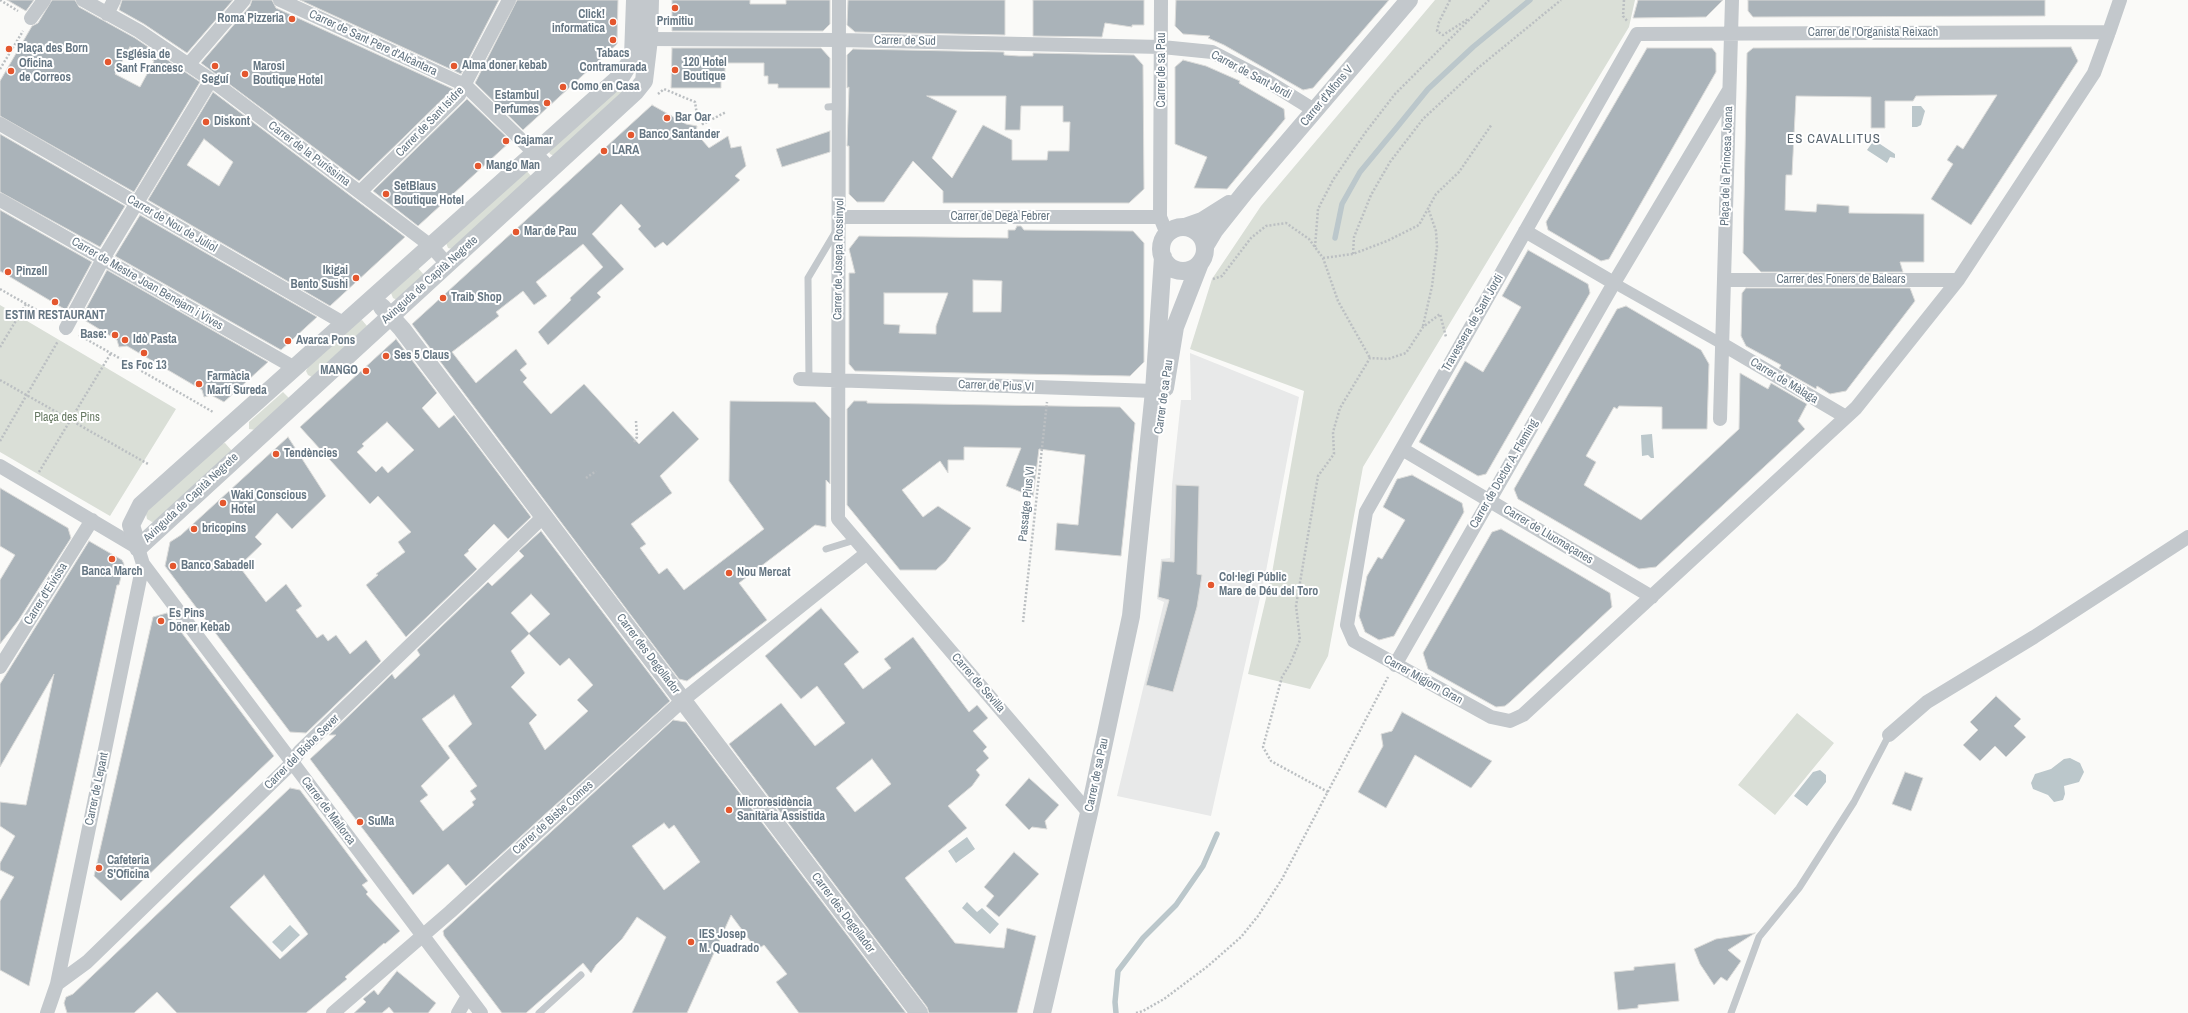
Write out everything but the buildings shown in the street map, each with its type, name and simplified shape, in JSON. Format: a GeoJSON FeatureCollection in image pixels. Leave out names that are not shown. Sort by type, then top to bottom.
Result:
{"type":"FeatureCollection","features":[{"type":"Feature","properties":{"kind":"street"},"geometry":{"type":"LineString","coordinates":[[31,18],[44,0]]}},
{"type":"Feature","properties":{"kind":"street","name":"Carrer de la Puríssima"},"geometry":{"type":"LineString","coordinates":[[83,0],[139,31],[211,80],[431,246],[447,264]]}},
{"type":"Feature","properties":{"kind":"street"},"geometry":{"type":"LineString","coordinates":[[107,14],[114,0]]}},
{"type":"Feature","properties":{"kind":"street"},"geometry":{"type":"LineString","coordinates":[[188,65],[244,0]]}},
{"type":"Feature","properties":{"kind":"street","name":"Carrer de Sant Pere d'Alcàntara"},"geometry":{"type":"LineString","coordinates":[[280,0],[465,85]]}},
{"type":"Feature","properties":{"kind":"street","name":"Carrer de Sant Isidre"},"geometry":{"type":"LineString","coordinates":[[360,192],[459,95],[509,0]]}},
{"type":"Feature","properties":{"kind":"street"},"geometry":{"type":"LineString","coordinates":[[635,0],[641,48]]}},
{"type":"Feature","properties":{"kind":"street"},"geometry":{"type":"LineString","coordinates":[[641,48],[650,0]]}},
{"type":"Feature","properties":{"kind":"street","name":"Carrer de Josepa Rossinyol"},"geometry":{"type":"LineString","coordinates":[[838,519],[839,221],[833,106],[839,40],[839,0]]}},
{"type":"Feature","properties":{"kind":"street","name":"Carrer de sa Pau"},"geometry":{"type":"LineString","coordinates":[[1162,0],[1160,217],[1167,234]]}},
{"type":"Feature","properties":{"kind":"street","name":"Carrer d'Alfons V"},"geometry":{"type":"LineString","coordinates":[[1205,246],[1214,231],[1245,192],[1409,0]]}},
{"type":"Feature","properties":{"kind":"street"},"geometry":{"type":"LineString","coordinates":[[1730,90],[1732,0]]}},
{"type":"Feature","properties":{"kind":"street"},"geometry":{"type":"LineString","coordinates":[[1652,597],[1856,408],[1958,280],[2094,73],[2120,0]]}},
{"type":"Feature","properties":{"kind":"street","name":"Carrer de l'Organista Reixach"},"geometry":{"type":"LineString","coordinates":[[1637,34],[2109,32]]}},
{"type":"Feature","properties":{"kind":"street","name":"Travessera de Sant Jordi"},"geometry":{"type":"LineString","coordinates":[[1347,624],[1366,512],[1637,34]]}},
{"type":"Feature","properties":{"kind":"street","name":"Carrer de Sud"},"geometry":{"type":"LineString","coordinates":[[641,48],[839,40],[1162,47]]}},
{"type":"Feature","properties":{"kind":"street","name":"Carrer de Sant Jordi"},"geometry":{"type":"LineString","coordinates":[[1162,47],[1212,52],[1264,79],[1314,110]]}},
{"type":"Feature","properties":{"kind":"street","name":"Avinguda de Capità Negrete"},"geometry":{"type":"LineString","coordinates":[[641,48],[644,81],[636,91],[252,443],[141,556],[131,525],[141,506],[622,75],[641,48]]}},
{"type":"Feature","properties":{"kind":"street"},"geometry":{"type":"LineString","coordinates":[[66,328],[137,203],[211,80]]}},
{"type":"Feature","properties":{"kind":"street"},"geometry":{"type":"LineString","coordinates":[[465,85],[533,154],[551,169]]}},
{"type":"Feature","properties":{"kind":"street","name":"Plaça de la Princesa Joana"},"geometry":{"type":"LineString","coordinates":[[1720,419],[1730,90]]}},
{"type":"Feature","properties":{"kind":"street","name":"Plaça de la Princesa Joana"},"geometry":{"type":"LineString","coordinates":[[1614,283],[1730,90]]}},
{"type":"Feature","properties":{"kind":"street","name":"Carrer de Nou de Juliol"},"geometry":{"type":"LineString","coordinates":[[0,124],[345,324]]}},
{"type":"Feature","properties":{"kind":"street","name":"Carrer d'Alfons V"},"geometry":{"type":"LineString","coordinates":[[1184,227],[1217,213],[1245,192]]}},
{"type":"Feature","properties":{"kind":"street","name":"Carrer de Mestre Joan Benejam i Vives"},"geometry":{"type":"LineString","coordinates":[[0,200],[295,368]]}},
{"type":"Feature","properties":{"kind":"street","name":"Carrer de Degà Febrer"},"geometry":{"type":"LineString","coordinates":[[839,221],[1160,217]]}},
{"type":"Feature","properties":{"kind":"street"},"geometry":{"type":"LineString","coordinates":[[1184,227],[1196,230],[1200,234],[1205,246],[1205,252],[1200,263],[1191,269],[1180,270],[1170,266],[1163,257],[1162,245],[1167,234],[1172,230],[1184,227]]}},
{"type":"Feature","properties":{"kind":"street"},"geometry":{"type":"LineString","coordinates":[[1525,231],[1722,344]]}},
{"type":"Feature","properties":{"kind":"street","name":"Carrer de sa Pau"},"geometry":{"type":"LineString","coordinates":[[1042,1013],[1089,813],[1131,616],[1141,535],[1154,390],[1163,257]]}},
{"type":"Feature","properties":{"kind":"street","name":"Carrer de sa Pau"},"geometry":{"type":"LineString","coordinates":[[1141,535],[1175,327],[1200,263]]}},
{"type":"Feature","properties":{"kind":"street","name":"Carrer des Foners de Balears"},"geometry":{"type":"LineString","coordinates":[[1724,280],[1958,280]]}},
{"type":"Feature","properties":{"kind":"street","name":"Carrer de Doctor A. Fleming"},"geometry":{"type":"LineString","coordinates":[[1394,665],[1614,283]]}},
{"type":"Feature","properties":{"kind":"street","name":"Carrer des Degollador"},"geometry":{"type":"LineString","coordinates":[[373,298],[392,315],[919,1013]]}},
{"type":"Feature","properties":{"kind":"street","name":"Carrer de Màlaga"},"geometry":{"type":"LineString","coordinates":[[1722,344],[1846,418]]}},
{"type":"Feature","properties":{"kind":"street"},"geometry":{"type":"LineString","coordinates":[[295,368],[312,387]]}},
{"type":"Feature","properties":{"kind":"street","name":"Carrer de Pius VI"},"geometry":{"type":"LineString","coordinates":[[805,380],[1154,390]]}},
{"type":"Feature","properties":{"kind":"street"},"geometry":{"type":"LineString","coordinates":[[233,424],[252,443]]}},
{"type":"Feature","properties":{"kind":"street","name":"Carrer de Llucmaçanes"},"geometry":{"type":"LineString","coordinates":[[1402,449],[1652,597]]}},
{"type":"Feature","properties":{"kind":"street"},"geometry":{"type":"LineString","coordinates":[[0,466],[92,520],[141,556]]}},
{"type":"Feature","properties":{"kind":"street","name":"Carrer del Bisbe Sever"},"geometry":{"type":"LineString","coordinates":[[56,984],[86,962],[544,516]]}},
{"type":"Feature","properties":{"kind":"street","name":"Carrer de Sevilla"},"geometry":{"type":"LineString","coordinates":[[838,519],[1089,813]]}},
{"type":"Feature","properties":{"kind":"street","name":"Carrer d'Eivissa"},"geometry":{"type":"LineString","coordinates":[[0,667],[92,520]]}},
{"type":"Feature","properties":{"kind":"street"},"geometry":{"type":"LineString","coordinates":[[1889,735],[1909,720],[1927,702],[2034,637],[2188,537]]}},
{"type":"Feature","properties":{"kind":"street"},"geometry":{"type":"LineString","coordinates":[[683,700],[867,553]]}},
{"type":"Feature","properties":{"kind":"street","name":"Carrer de Mallorca"},"geometry":{"type":"LineString","coordinates":[[141,556],[291,762],[481,1013]]}},
{"type":"Feature","properties":{"kind":"street","name":"Carrer de Lepant"},"geometry":{"type":"LineString","coordinates":[[47,1013],[56,984],[141,556]]}},
{"type":"Feature","properties":{"kind":"street","name":"Carrer Migjorn Gran"},"geometry":{"type":"LineString","coordinates":[[1347,624],[1354,641],[1394,665],[1491,717],[1510,721],[1523,715],[1652,597]]}},
{"type":"Feature","properties":{"kind":"street","name":"Carrer de Bisbe Comes"},"geometry":{"type":"LineString","coordinates":[[334,1013],[683,700]]}},
{"type":"Feature","properties":{"kind":"street"},"geometry":{"type":"LineString","coordinates":[[458,1013],[468,996]]}},
{"type":"Feature","properties":{"kind":"lane"},"geometry":{"type":"LineString","coordinates":[[805,380],[808,278],[839,221]]}},
{"type":"Feature","properties":{"kind":"lane"},"geometry":{"type":"LineString","coordinates":[[826,549],[856,540]]}},
{"type":"Feature","properties":{"kind":"lane"},"geometry":{"type":"LineString","coordinates":[[1731,1013],[1759,937],[1799,888],[1812,868],[1854,802],[1889,735]]}},
{"type":"Feature","properties":{"kind":"lane"},"geometry":{"type":"LineString","coordinates":[[539,1013],[582,975]]}},
{"type":"Feature","properties":{"kind":"path"},"geometry":{"type":"LineString","coordinates":[[0,0],[31,18],[0,69]]}},
{"type":"Feature","properties":{"kind":"path"},"geometry":{"type":"LineString","coordinates":[[1450,0],[1439,22],[1437,31],[1443,35],[1473,15]]}},
{"type":"Feature","properties":{"kind":"path"},"geometry":{"type":"LineString","coordinates":[[1314,247],[1318,209],[1332,180],[1395,94],[1489,0]]}},
{"type":"Feature","properties":{"kind":"path"},"geometry":{"type":"LineString","coordinates":[[1353,254],[1354,237],[1371,195],[1390,162],[1423,119],[1478,68],[1561,0]]}},
{"type":"Feature","properties":{"kind":"path"},"geometry":{"type":"LineString","coordinates":[[1624,0],[1623,16],[1637,34]]}},
{"type":"Feature","properties":{"kind":"path"},"geometry":{"type":"LineString","coordinates":[[653,99],[664,89],[694,102],[697,115],[704,124],[726,112]]}},
{"type":"Feature","properties":{"kind":"path"},"geometry":{"type":"LineString","coordinates":[[1323,258],[1353,254],[1387,241],[1419,225],[1436,194],[1459,172],[1492,124]]}},
{"type":"Feature","properties":{"kind":"path"},"geometry":{"type":"LineString","coordinates":[[1423,327],[1432,286],[1437,246],[1436,230],[1428,207]]}},
{"type":"Feature","properties":{"kind":"path"},"geometry":{"type":"LineString","coordinates":[[1210,280],[1222,276],[1251,238],[1266,226],[1286,223],[1309,239],[1323,258],[1338,301],[1370,358]]}},
{"type":"Feature","properties":{"kind":"path"},"geometry":{"type":"LineString","coordinates":[[0,289],[213,412]]}},
{"type":"Feature","properties":{"kind":"path"},"geometry":{"type":"LineString","coordinates":[[0,347],[26,304]]}},
{"type":"Feature","properties":{"kind":"path"},"geometry":{"type":"LineString","coordinates":[[1370,358],[1388,359],[1406,353],[1423,327],[1440,314],[1447,338],[1460,346]]}},
{"type":"Feature","properties":{"kind":"path"},"geometry":{"type":"LineString","coordinates":[[0,441],[26,394],[66,328]]}},
{"type":"Feature","properties":{"kind":"path"},"geometry":{"type":"LineString","coordinates":[[37,475],[111,353]]}},
{"type":"Feature","properties":{"kind":"path"},"geometry":{"type":"LineString","coordinates":[[1328,792],[1271,762],[1263,747],[1282,677],[1290,664],[1300,640],[1296,606],[1318,476],[1334,454],[1333,432],[1340,408],[1370,358]]}},
{"type":"Feature","properties":{"kind":"path"},"geometry":{"type":"LineString","coordinates":[[0,380],[148,464]]}},
{"type":"Feature","properties":{"kind":"path","name":"Passatge Pius VI"},"geometry":{"type":"LineString","coordinates":[[1023,622],[1049,387]]}},
{"type":"Feature","properties":{"kind":"path"},"geometry":{"type":"LineString","coordinates":[[634,442],[638,437],[636,421]]}},
{"type":"Feature","properties":{"kind":"path"},"geometry":{"type":"LineString","coordinates":[[586,478],[596,471]]}},
{"type":"Feature","properties":{"kind":"path"},"geometry":{"type":"LineString","coordinates":[[1136,1013],[1143,1011],[1164,999],[1208,966],[1241,937],[1258,916],[1282,879],[1394,665]]}},
{"type":"Feature","properties":{"kind":"shaded area"},"geometry":{"type":"Polygon","coordinates":[[[1912,106],[1921,106],[1925,111],[1921,125],[1917,127],[1912,127],[1912,106]]]}},
{"type":"Feature","properties":{"kind":"shaded area"},"geometry":{"type":"Polygon","coordinates":[[[1874,140],[1895,154],[1895,158],[1890,157],[1887,163],[1867,150],[1874,140]]]}},
{"type":"Feature","properties":{"kind":"shaded area","name":"Col·legi Públic Mare de Déu del Toro"},"geometry":{"type":"Polygon","coordinates":[[[1190,353],[1299,397],[1266,571],[1211,816],[1117,796],[1164,602],[1157,599],[1161,559],[1170,558],[1172,485],[1181,400],[1191,400],[1190,353]]]}},
{"type":"Feature","properties":{"kind":"shaded area"},"geometry":{"type":"Polygon","coordinates":[[[1652,434],[1654,458],[1651,458],[1648,455],[1642,456],[1641,435],[1652,434]]]}},
{"type":"Feature","properties":{"kind":"shaded area"},"geometry":{"type":"Polygon","coordinates":[[[2070,758],[2080,763],[2084,772],[2079,782],[2064,786],[2065,794],[2063,800],[2054,802],[2048,795],[2033,789],[2031,783],[2035,774],[2051,769],[2064,759],[2070,758]]]}},
{"type":"Feature","properties":{"kind":"shaded area"},"geometry":{"type":"Polygon","coordinates":[[[1820,770],[1826,775],[1826,782],[1807,806],[1794,796],[1813,772],[1820,770]]]}},
{"type":"Feature","properties":{"kind":"shaded area"},"geometry":{"type":"Polygon","coordinates":[[[967,837],[975,849],[956,863],[948,851],[967,837]]]}},
{"type":"Feature","properties":{"kind":"shaded area"},"geometry":{"type":"Polygon","coordinates":[[[967,902],[977,912],[982,908],[999,924],[990,934],[962,908],[967,902]]]}},
{"type":"Feature","properties":{"kind":"shaded area"},"geometry":{"type":"Polygon","coordinates":[[[290,925],[300,935],[282,952],[272,942],[290,925]]]}},
{"type":"Feature","properties":{"kind":"green space"},"geometry":{"type":"Polygon","coordinates":[[[1435,0],[1635,0],[1629,27],[1363,467],[1328,656],[1310,689],[1248,674],[1272,573],[1304,391],[1190,349],[1212,279],[1261,206],[1435,0]]]}},
{"type":"Feature","properties":{"kind":"green space"},"geometry":{"type":"Polygon","coordinates":[[[621,82],[628,89],[554,156],[550,154],[548,150],[621,82]]]}},
{"type":"Feature","properties":{"kind":"green space"},"geometry":{"type":"Polygon","coordinates":[[[525,169],[532,177],[452,249],[448,248],[446,243],[525,169]]]}},
{"type":"Feature","properties":{"kind":"green space"},"geometry":{"type":"Polygon","coordinates":[[[418,268],[425,276],[397,300],[393,298],[391,293],[418,268]]]}},
{"type":"Feature","properties":{"kind":"green space","name":"Plaça des Pins"},"geometry":{"type":"Polygon","coordinates":[[[0,305],[176,409],[110,516],[0,452],[0,305]]]}},
{"type":"Feature","properties":{"kind":"green space"},"geometry":{"type":"Polygon","coordinates":[[[362,320],[367,326],[312,377],[308,375],[306,371],[308,367],[357,322],[362,320]]]}},
{"type":"Feature","properties":{"kind":"green space"},"geometry":{"type":"Polygon","coordinates":[[[283,392],[290,399],[256,430],[249,429],[249,422],[283,392]]]}},
{"type":"Feature","properties":{"kind":"green space"},"geometry":{"type":"Polygon","coordinates":[[[225,443],[232,451],[158,521],[152,522],[147,519],[146,514],[148,508],[220,444],[225,443]]]}},
{"type":"Feature","properties":{"kind":"green space"},"geometry":{"type":"Polygon","coordinates":[[[1797,713],[1834,743],[1775,815],[1738,785],[1797,713]]]}},
{"type":"Feature","properties":{"kind":"waterway"},"geometry":{"type":"LineString","coordinates":[[1335,238],[1342,204],[1360,172],[1428,89],[1473,47],[1530,0]]}},
{"type":"Feature","properties":{"kind":"waterway"},"geometry":{"type":"LineString","coordinates":[[1116,1013],[1115,1002],[1118,971],[1143,938],[1176,905],[1203,866],[1217,834]]}},
{"type":"Feature","properties":{"kind":"place","name":"Primitiu"},"geometry":{"type":"Point","coordinates":[675,8]}},
{"type":"Feature","properties":{"kind":"place","name":"Roma Pizzeria"},"geometry":{"type":"Point","coordinates":[292,19]}},
{"type":"Feature","properties":{"kind":"place","name":"Click! informatica"},"geometry":{"type":"Point","coordinates":[613,22]}},
{"type":"Feature","properties":{"kind":"place","name":"Tabacs Contramurada"},"geometry":{"type":"Point","coordinates":[613,40]}},
{"type":"Feature","properties":{"kind":"place","name":"Plaça des Born"},"geometry":{"type":"Point","coordinates":[9,49]}},
{"type":"Feature","properties":{"kind":"place","name":"Església de Sant Francesc"},"geometry":{"type":"Point","coordinates":[108,62]}},
{"type":"Feature","properties":{"kind":"place","name":"Seguí"},"geometry":{"type":"Point","coordinates":[215,66]}},
{"type":"Feature","properties":{"kind":"place","name":"Alma doner kebab"},"geometry":{"type":"Point","coordinates":[454,66]}},
{"type":"Feature","properties":{"kind":"place","name":"120 Hotel Boutique"},"geometry":{"type":"Point","coordinates":[675,70]}},
{"type":"Feature","properties":{"kind":"place","name":"Oficina de Correos"},"geometry":{"type":"Point","coordinates":[11,71]}},
{"type":"Feature","properties":{"kind":"place","name":"Marosi Boutique Hotel"},"geometry":{"type":"Point","coordinates":[245,74]}},
{"type":"Feature","properties":{"kind":"place","name":"Como en Casa"},"geometry":{"type":"Point","coordinates":[563,87]}},
{"type":"Feature","properties":{"kind":"place","name":"Estambul Perfumes"},"geometry":{"type":"Point","coordinates":[547,103]}},
{"type":"Feature","properties":{"kind":"place","name":"Bar Oar"},"geometry":{"type":"Point","coordinates":[667,118]}},
{"type":"Feature","properties":{"kind":"place","name":"Diskont"},"geometry":{"type":"Point","coordinates":[206,122]}},
{"type":"Feature","properties":{"kind":"place","name":"Banco Santander"},"geometry":{"type":"Point","coordinates":[631,135]}},
{"type":"Feature","properties":{"kind":"place","name":"Cajamar"},"geometry":{"type":"Point","coordinates":[506,141]}},
{"type":"Feature","properties":{"kind":"place","name":"LARA"},"geometry":{"type":"Point","coordinates":[604,151]}},
{"type":"Feature","properties":{"kind":"place","name":"Mango Man"},"geometry":{"type":"Point","coordinates":[478,166]}},
{"type":"Feature","properties":{"kind":"place","name":"SetBlaus Boutique Hotel"},"geometry":{"type":"Point","coordinates":[386,194]}},
{"type":"Feature","properties":{"kind":"place","name":"Mar de Pau"},"geometry":{"type":"Point","coordinates":[516,232]}},
{"type":"Feature","properties":{"kind":"place","name":"Pinzell"},"geometry":{"type":"Point","coordinates":[8,272]}},
{"type":"Feature","properties":{"kind":"place","name":"Ikigai Bento Sushi"},"geometry":{"type":"Point","coordinates":[356,278]}},
{"type":"Feature","properties":{"kind":"place","name":"Traib Shop"},"geometry":{"type":"Point","coordinates":[443,298]}},
{"type":"Feature","properties":{"kind":"place","name":"ESTIM RESTAURANT"},"geometry":{"type":"Point","coordinates":[55,302]}},
{"type":"Feature","properties":{"kind":"place","name":"Base:"},"geometry":{"type":"Point","coordinates":[115,335]}},
{"type":"Feature","properties":{"kind":"place","name":"Idò Pasta"},"geometry":{"type":"Point","coordinates":[125,340]}},
{"type":"Feature","properties":{"kind":"place","name":"Avarca Pons"},"geometry":{"type":"Point","coordinates":[288,341]}},
{"type":"Feature","properties":{"kind":"place","name":"Es Foc 13"},"geometry":{"type":"Point","coordinates":[144,353]}},
{"type":"Feature","properties":{"kind":"place","name":"Ses 5 Claus"},"geometry":{"type":"Point","coordinates":[386,356]}},
{"type":"Feature","properties":{"kind":"place","name":"MANGO"},"geometry":{"type":"Point","coordinates":[366,371]}},
{"type":"Feature","properties":{"kind":"place","name":"Farmàcia Martí Sureda"},"geometry":{"type":"Point","coordinates":[199,384]}},
{"type":"Feature","properties":{"kind":"place","name":"Tendències"},"geometry":{"type":"Point","coordinates":[276,454]}},
{"type":"Feature","properties":{"kind":"place","name":"Waki Conscious Hotel"},"geometry":{"type":"Point","coordinates":[223,503]}},
{"type":"Feature","properties":{"kind":"place","name":"bricopins"},"geometry":{"type":"Point","coordinates":[194,529]}},
{"type":"Feature","properties":{"kind":"place","name":"Banca March"},"geometry":{"type":"Point","coordinates":[112,559]}},
{"type":"Feature","properties":{"kind":"place","name":"Banco Sabadell"},"geometry":{"type":"Point","coordinates":[173,566]}},
{"type":"Feature","properties":{"kind":"place","name":"Nou Mercat"},"geometry":{"type":"Point","coordinates":[729,573]}},
{"type":"Feature","properties":{"kind":"place","name":"Col·legi Públic Mare de Déu del Toro"},"geometry":{"type":"Point","coordinates":[1211,585]}},
{"type":"Feature","properties":{"kind":"place","name":"Es Pins Döner Kebab"},"geometry":{"type":"Point","coordinates":[161,621]}},
{"type":"Feature","properties":{"kind":"place","name":"Microresidència Sanitària Assistida"},"geometry":{"type":"Point","coordinates":[729,810]}},
{"type":"Feature","properties":{"kind":"place","name":"SuMa"},"geometry":{"type":"Point","coordinates":[360,822]}},
{"type":"Feature","properties":{"kind":"place","name":"Cafeteria S'Oficina"},"geometry":{"type":"Point","coordinates":[99,868]}},
{"type":"Feature","properties":{"kind":"place","name":"IES Josep M. Quadrado"},"geometry":{"type":"Point","coordinates":[691,942]}},
{"type":"Feature","properties":{"kind":"district","name":"ES CAVALLITUS"},"geometry":{"type":"Point","coordinates":[1834,140]}}]}
